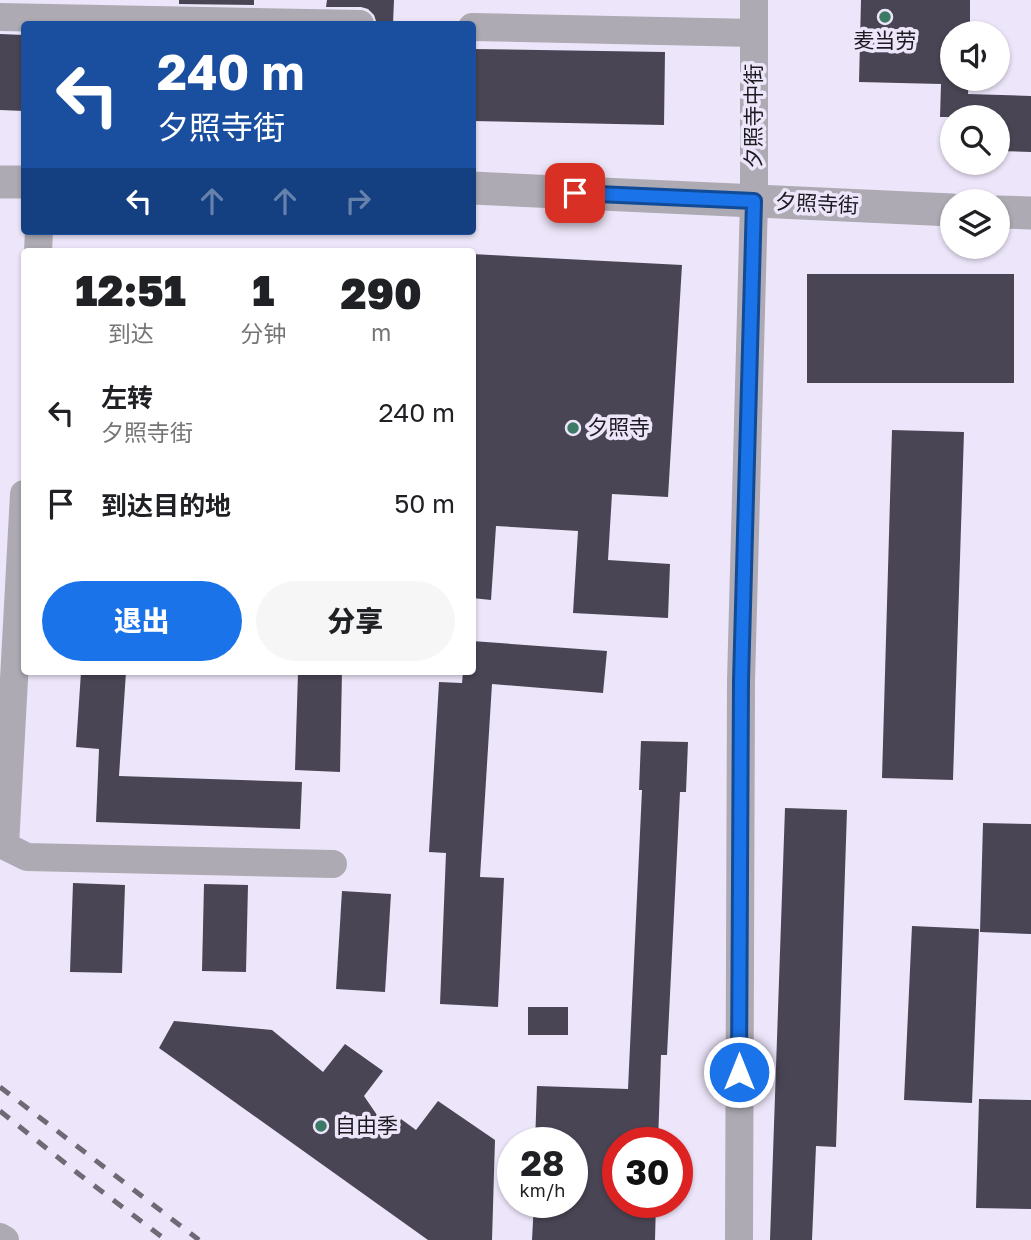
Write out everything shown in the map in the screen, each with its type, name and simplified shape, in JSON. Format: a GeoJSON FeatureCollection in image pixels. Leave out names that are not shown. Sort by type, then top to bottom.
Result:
{"type":"FeatureCollection","features":[{"type":"Feature","properties":{"kind":"street","name":"夕照寺中街"},"geometry":{"type":"LineString","coordinates":[[738,1240],[741,681],[754,201],[754,0]]}},
{"type":"Feature","properties":{"kind":"street"},"geometry":{"type":"LineString","coordinates":[[0,17],[206,21]]}},
{"type":"Feature","properties":{"kind":"street"},"geometry":{"type":"LineString","coordinates":[[476,27],[754,33]]}},
{"type":"Feature","properties":{"kind":"street"},"geometry":{"type":"LineString","coordinates":[[0,182],[21,182]]}},
{"type":"Feature","properties":{"kind":"street","name":"夕照寺街"},"geometry":{"type":"LineString","coordinates":[[476,188],[940,209]]}},
{"type":"Feature","properties":{"kind":"street"},"geometry":{"type":"LineString","coordinates":[[1010,212],[1031,213]]}},
{"type":"Feature","properties":{"kind":"street"},"geometry":{"type":"LineString","coordinates":[[21,550],[5,846],[27,857],[333,864]]}},
{"type":"Feature","properties":{"kind":"street"},"geometry":{"type":"LineString","coordinates":[[0,1237],[5,1240]]}},
{"type":"Feature","properties":{"kind":"building"},"geometry":{"type":"Polygon","coordinates":[[[179,0],[254,0],[254,5],[179,4],[179,0]]]}},
{"type":"Feature","properties":{"kind":"building"},"geometry":{"type":"Polygon","coordinates":[[[327,0],[394,0],[393,21],[376,21],[368,9],[361,7],[326,7],[327,0]]]}},
{"type":"Feature","properties":{"kind":"building"},"geometry":{"type":"Polygon","coordinates":[[[861,0],[970,0],[970,21],[940,21],[940,84],[859,82],[861,0]]]}},
{"type":"Feature","properties":{"kind":"building"},"geometry":{"type":"Polygon","coordinates":[[[0,34],[21,35],[21,111],[0,110],[0,34]]]}},
{"type":"Feature","properties":{"kind":"building"},"geometry":{"type":"Polygon","coordinates":[[[476,49],[665,52],[664,125],[476,121],[476,49]]]}},
{"type":"Feature","properties":{"kind":"building"},"geometry":{"type":"Polygon","coordinates":[[[941,91],[1031,96],[1031,152],[1010,151],[1010,105],[940,105],[941,91]]]}},
{"type":"Feature","properties":{"kind":"building"},"geometry":{"type":"Polygon","coordinates":[[[476,254],[682,265],[668,497],[612,494],[608,560],[670,564],[668,618],[573,613],[578,531],[496,526],[491,600],[476,598],[476,254]]]}},
{"type":"Feature","properties":{"kind":"building"},"geometry":{"type":"Polygon","coordinates":[[[807,274],[1014,274],[1014,383],[807,383],[807,274]]]}},
{"type":"Feature","properties":{"kind":"building"},"geometry":{"type":"Polygon","coordinates":[[[892,430],[964,432],[953,780],[882,778],[892,430]]]}},
{"type":"Feature","properties":{"kind":"building"},"geometry":{"type":"Polygon","coordinates":[[[476,641],[607,651],[603,693],[492,684],[480,877],[504,878],[498,1007],[440,1004],[446,853],[429,852],[439,682],[462,683],[463,675],[476,675],[476,641]]]}},
{"type":"Feature","properties":{"kind":"building"},"geometry":{"type":"Polygon","coordinates":[[[81,675],[126,675],[119,776],[302,782],[300,829],[96,822],[99,749],[76,747],[81,675]]]}},
{"type":"Feature","properties":{"kind":"building"},"geometry":{"type":"Polygon","coordinates":[[[298,675],[342,675],[340,772],[295,770],[298,675]]]}},
{"type":"Feature","properties":{"kind":"building"},"geometry":{"type":"Polygon","coordinates":[[[641,741],[688,742],[686,792],[680,792],[667,1055],[661,1055],[659,1127],[602,1127],[602,1218],[656,1218],[655,1240],[532,1240],[533,1218],[588,1218],[588,1127],[536,1127],[537,1086],[628,1089],[642,790],[639,790],[641,741]]]}},
{"type":"Feature","properties":{"kind":"building"},"geometry":{"type":"Polygon","coordinates":[[[785,808],[847,810],[836,1147],[816,1146],[812,1240],[770,1240],[785,808]]]}},
{"type":"Feature","properties":{"kind":"building"},"geometry":{"type":"Polygon","coordinates":[[[983,823],[1031,824],[1031,934],[980,932],[983,823]]]}},
{"type":"Feature","properties":{"kind":"building"},"geometry":{"type":"Polygon","coordinates":[[[73,883],[125,885],[122,973],[70,972],[73,883]]]}},
{"type":"Feature","properties":{"kind":"building"},"geometry":{"type":"Polygon","coordinates":[[[204,884],[248,885],[246,972],[202,971],[204,884]]]}},
{"type":"Feature","properties":{"kind":"building"},"geometry":{"type":"Polygon","coordinates":[[[342,891],[391,894],[385,992],[336,989],[342,891]]]}},
{"type":"Feature","properties":{"kind":"building"},"geometry":{"type":"Polygon","coordinates":[[[912,926],[979,929],[972,1103],[904,1100],[912,926]]]}},
{"type":"Feature","properties":{"kind":"building"},"geometry":{"type":"Polygon","coordinates":[[[528,1007],[568,1007],[568,1035],[528,1035],[528,1007]]]}},
{"type":"Feature","properties":{"kind":"building","name":"自由季"},"geometry":{"type":"Polygon","coordinates":[[[174,1021],[272,1030],[323,1072],[345,1044],[383,1071],[364,1096],[390,1134],[401,1119],[416,1130],[438,1101],[495,1140],[492,1240],[428,1240],[159,1048],[174,1021]]]}},
{"type":"Feature","properties":{"kind":"building"},"geometry":{"type":"Polygon","coordinates":[[[979,1099],[1031,1100],[1031,1209],[976,1208],[979,1099]]]}},
{"type":"Feature","properties":{"kind":"railway"},"geometry":{"type":"LineString","coordinates":[[0,1087],[199,1240]]}},
{"type":"Feature","properties":{"kind":"railway"},"geometry":{"type":"LineString","coordinates":[[0,1111],[166,1240]]}},
{"type":"Feature","properties":{"kind":"place","name":"麦当劳"},"geometry":{"type":"Point","coordinates":[885,17]}},
{"type":"Feature","properties":{"kind":"place","name":"夕照寺"},"geometry":{"type":"Point","coordinates":[573,428]}},
{"type":"Feature","properties":{"kind":"place","name":"自由季"},"geometry":{"type":"Point","coordinates":[321,1126]}},
{"type":"Feature","properties":{"kind":"route"},"geometry":{"type":"LineString","coordinates":[[575,193],[754,201],[741,681],[739,1072]]}}]}
